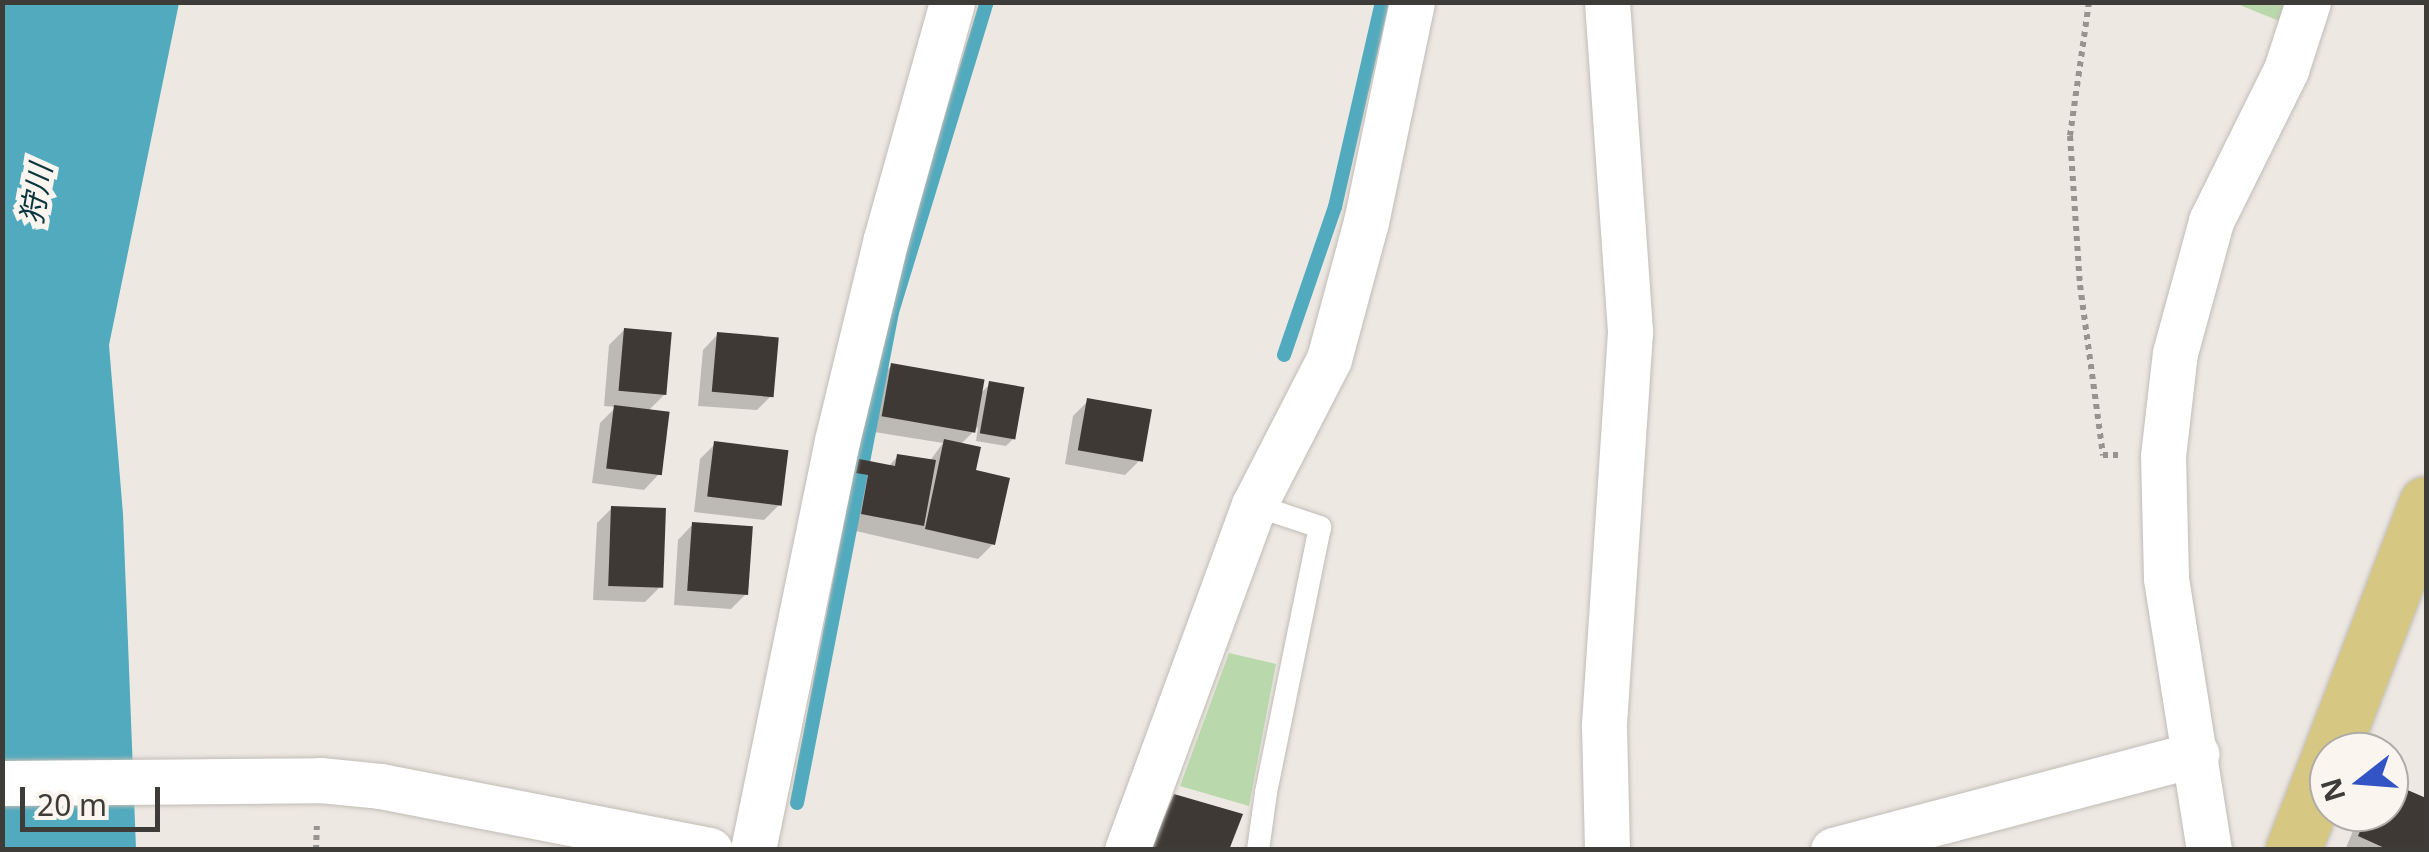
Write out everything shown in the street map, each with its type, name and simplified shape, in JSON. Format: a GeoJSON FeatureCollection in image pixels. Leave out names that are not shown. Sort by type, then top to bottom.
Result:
{"type":"FeatureCollection","features":[{"type":"Feature","properties":{"kind":"main road"},"geometry":{"type":"LineString","coordinates":[[2338,732],[2426,504]]}},
{"type":"Feature","properties":{"kind":"main road"},"geometry":{"type":"LineString","coordinates":[[2293,850],[2309,808]]}},
{"type":"Feature","properties":{"kind":"street"},"geometry":{"type":"LineString","coordinates":[[753,850],[842,422],[886,240],[952,2]]}},
{"type":"Feature","properties":{"kind":"street"},"geometry":{"type":"LineString","coordinates":[[1128,850],[1254,505],[1329,359],[1366,222],[1412,2]]}},
{"type":"Feature","properties":{"kind":"street"},"geometry":{"type":"LineString","coordinates":[[1607,2],[1630,332],[1604,726],[1607,850]]}},
{"type":"Feature","properties":{"kind":"street"},"geometry":{"type":"LineString","coordinates":[[2209,850],[2197,754],[2166,578],[2162,456],[2175,353],[2211,221],[2286,70],[2308,2]]}},
{"type":"Feature","properties":{"kind":"street"},"geometry":{"type":"LineString","coordinates":[[1833,850],[2197,754]]}},
{"type":"Feature","properties":{"kind":"street"},"geometry":{"type":"LineString","coordinates":[[2,783],[320,780],[380,786],[710,850]]}},
{"type":"Feature","properties":{"kind":"lane"},"geometry":{"type":"LineString","coordinates":[[1254,505],[1320,526],[1258,850]]}},
{"type":"Feature","properties":{"kind":"path"},"geometry":{"type":"LineString","coordinates":[[2089,2],[2070,136],[2080,285],[2103,455],[2162,456]]}},
{"type":"Feature","properties":{"kind":"green space"},"geometry":{"type":"Polygon","coordinates":[[[2235,3],[2293,3],[2284,23],[2235,3]]]}},
{"type":"Feature","properties":{"kind":"green space"},"geometry":{"type":"Polygon","coordinates":[[[1229,653],[1276,664],[1249,806],[1180,786],[1229,653]]]}},
{"type":"Feature","properties":{"kind":"water","name":"狩川"},"geometry":{"type":"Polygon","coordinates":[[[2,3],[179,3],[109,345],[123,514],[136,849],[3,849],[2,3]]]}},
{"type":"Feature","properties":{"kind":"building"},"geometry":{"type":"Polygon","coordinates":[[[624,328],[672,332],[666,395],[619,391],[624,328]]]}},
{"type":"Feature","properties":{"kind":"building"},"geometry":{"type":"Polygon","coordinates":[[[717,332],[779,337],[774,397],[712,392],[717,332]]]}},
{"type":"Feature","properties":{"kind":"building"},"geometry":{"type":"Polygon","coordinates":[[[891,363],[985,379],[975,433],[882,416],[891,363]]]}},
{"type":"Feature","properties":{"kind":"building"},"geometry":{"type":"Polygon","coordinates":[[[989,381],[1024,387],[1015,439],[980,433],[989,381]]]}},
{"type":"Feature","properties":{"kind":"building"},"geometry":{"type":"Polygon","coordinates":[[[1087,398],[1152,409],[1143,462],[1078,450],[1087,398]]]}},
{"type":"Feature","properties":{"kind":"building"},"geometry":{"type":"Polygon","coordinates":[[[614,405],[670,412],[662,475],[606,469],[614,405]]]}},
{"type":"Feature","properties":{"kind":"building"},"geometry":{"type":"Polygon","coordinates":[[[944,439],[981,447],[976,470],[1010,478],[995,545],[925,529],[944,439]]]}},
{"type":"Feature","properties":{"kind":"building"},"geometry":{"type":"Polygon","coordinates":[[[714,441],[788,450],[782,506],[707,497],[714,441]]]}},
{"type":"Feature","properties":{"kind":"building"},"geometry":{"type":"Polygon","coordinates":[[[897,454],[936,460],[924,526],[861,514],[868,475],[856,473],[859,459],[895,466],[897,454]]]}},
{"type":"Feature","properties":{"kind":"building"},"geometry":{"type":"Polygon","coordinates":[[[611,506],[666,508],[663,588],[608,586],[611,506]]]}},
{"type":"Feature","properties":{"kind":"building"},"geometry":{"type":"Polygon","coordinates":[[[692,522],[753,526],[748,595],[687,591],[692,522]]]}},
{"type":"Feature","properties":{"kind":"building"},"geometry":{"type":"Polygon","coordinates":[[[2409,791],[2426,798],[2426,850],[2389,850],[2358,836],[2360,832],[2409,832],[2409,791]]]}},
{"type":"Feature","properties":{"kind":"building"},"geometry":{"type":"Polygon","coordinates":[[[1174,794],[1243,814],[1229,850],[1150,850],[1174,794]]]}},
{"type":"Feature","properties":{"kind":"waterway"},"geometry":{"type":"LineString","coordinates":[[797,803],[892,312],[987,2]]}},
{"type":"Feature","properties":{"kind":"waterway"},"geometry":{"type":"LineString","coordinates":[[1284,355],[1335,207],[1382,2]]}}]}
